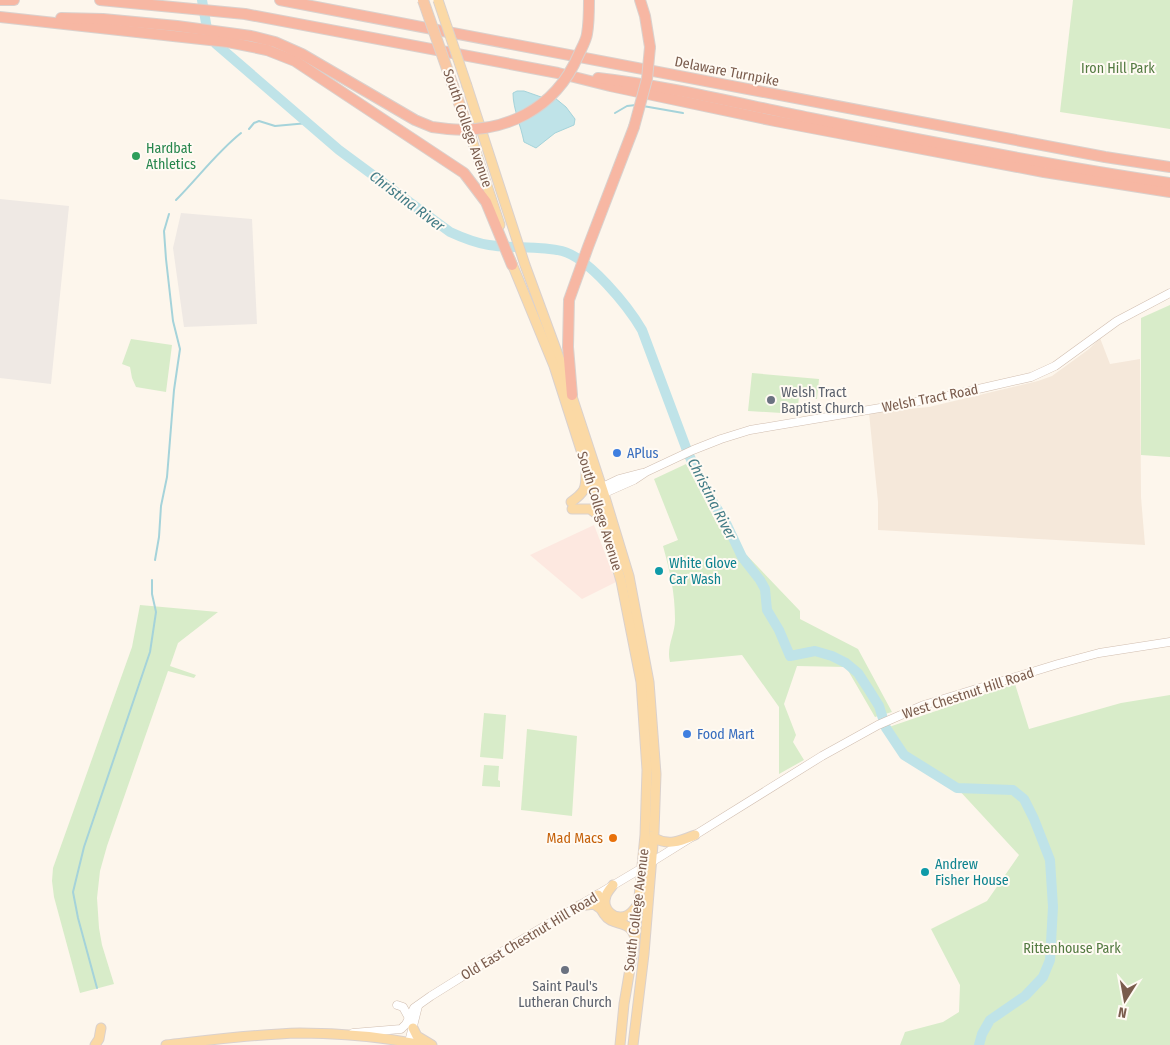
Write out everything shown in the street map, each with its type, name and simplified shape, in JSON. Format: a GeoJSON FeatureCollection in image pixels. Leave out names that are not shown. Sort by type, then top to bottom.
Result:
{"type":"FeatureCollection","features":[{"type":"Feature","properties":{"kind":"highway"},"geometry":{"type":"LineString","coordinates":[[0,0],[14,0]]}},
{"type":"Feature","properties":{"kind":"highway"},"geometry":{"type":"LineString","coordinates":[[100,0],[222,10],[558,73],[644,85],[1098,172],[1170,183]]}},
{"type":"Feature","properties":{"kind":"highway","name":"Delaware Turnpike"},"geometry":{"type":"LineString","coordinates":[[280,0],[1105,157],[1170,166]]}},
{"type":"Feature","properties":{"kind":"highway","name":"South College Avenue"},"geometry":{"type":"LineString","coordinates":[[423,0],[471,137]]}},
{"type":"Feature","properties":{"kind":"highway"},"geometry":{"type":"LineString","coordinates":[[299,58],[415,120],[432,127],[463,131],[496,127],[513,120],[548,100],[572,69],[587,35],[589,0]]}},
{"type":"Feature","properties":{"kind":"highway"},"geometry":{"type":"LineString","coordinates":[[572,395],[568,347],[569,300],[634,128],[646,79],[650,47],[645,16],[640,0]]}},
{"type":"Feature","properties":{"kind":"highway"},"geometry":{"type":"LineString","coordinates":[[0,17],[103,19],[178,31],[251,36],[275,42],[464,174],[486,202],[512,265]]}},
{"type":"Feature","properties":{"kind":"highway"},"geometry":{"type":"LineString","coordinates":[[558,73],[784,123],[1044,172],[1170,192]]}},
{"type":"Feature","properties":{"kind":"main road","name":"South College Avenue"},"geometry":{"type":"LineString","coordinates":[[438,0],[525,265],[572,395],[599,492],[629,576],[649,682],[656,774],[653,862],[633,1045]]}},
{"type":"Feature","properties":{"kind":"main road","name":"South College Avenue"},"geometry":{"type":"LineString","coordinates":[[471,137],[501,235]]}},
{"type":"Feature","properties":{"kind":"main road","name":"South College Avenue"},"geometry":{"type":"LineString","coordinates":[[512,265],[554,366],[586,467],[599,492],[602,518],[621,581],[641,682],[647,770],[645,834],[635,939],[624,1004],[620,1045]]}},
{"type":"Feature","properties":{"kind":"main road"},"geometry":{"type":"LineString","coordinates":[[586,467],[584,490],[571,505],[590,509],[602,518]]}},
{"type":"Feature","properties":{"kind":"main road"},"geometry":{"type":"LineString","coordinates":[[654,838],[668,843],[695,835]]}},
{"type":"Feature","properties":{"kind":"main road"},"geometry":{"type":"LineString","coordinates":[[613,885],[606,896],[606,903],[611,914],[620,918],[624,917],[632,913],[639,903]]}},
{"type":"Feature","properties":{"kind":"main road"},"geometry":{"type":"LineString","coordinates":[[598,895],[604,916],[610,921],[628,926],[632,930],[635,939]]}},
{"type":"Feature","properties":{"kind":"main road"},"geometry":{"type":"LineString","coordinates":[[579,906],[594,904],[601,909]]}},
{"type":"Feature","properties":{"kind":"main road"},"geometry":{"type":"LineString","coordinates":[[95,1045],[99,1039],[101,1028]]}},
{"type":"Feature","properties":{"kind":"main road"},"geometry":{"type":"LineString","coordinates":[[413,1028],[417,1036],[432,1045]]}},
{"type":"Feature","properties":{"kind":"main road"},"geometry":{"type":"LineString","coordinates":[[166,1045],[277,1034],[341,1034],[423,1045]]}},
{"type":"Feature","properties":{"kind":"street","name":"Welsh Tract Road"},"geometry":{"type":"LineString","coordinates":[[599,492],[634,480],[646,472],[693,450],[721,439],[764,427],[932,399],[1031,377],[1052,368],[1117,321],[1170,293]]}},
{"type":"Feature","properties":{"kind":"street","name":"West Chestnut Hill Road"},"geometry":{"type":"LineString","coordinates":[[653,862],[822,756],[892,718],[924,705],[1073,660],[1106,652],[1170,642]]}},
{"type":"Feature","properties":{"kind":"street","name":"Old East Chestnut Hill Road"},"geometry":{"type":"LineString","coordinates":[[341,1034],[398,1030],[406,1024],[414,1008],[439,991],[653,862]]}},
{"type":"Feature","properties":{"kind":"street"},"geometry":{"type":"LineString","coordinates":[[438,1003],[439,991]]}},
{"type":"Feature","properties":{"kind":"street"},"geometry":{"type":"LineString","coordinates":[[397,1005],[403,1008],[409,1018]]}},
{"type":"Feature","properties":{"kind":"street"},"geometry":{"type":"LineString","coordinates":[[408,1044],[418,1006]]}},
{"type":"Feature","properties":{"kind":"shaded area"},"geometry":{"type":"Polygon","coordinates":[[[0,199],[69,206],[51,384],[0,378],[0,199]]]}},
{"type":"Feature","properties":{"kind":"shaded area"},"geometry":{"type":"Polygon","coordinates":[[[181,213],[252,219],[257,324],[184,327],[173,248],[181,213]]]}},
{"type":"Feature","properties":{"kind":"shaded area"},"geometry":{"type":"Polygon","coordinates":[[[1100,338],[1110,364],[1140,359],[1141,497],[1145,545],[878,530],[878,502],[869,413],[929,407],[1038,381],[1052,376],[1089,349],[1100,338]]]}},
{"type":"Feature","properties":{"kind":"shaded area"},"geometry":{"type":"Polygon","coordinates":[[[594,525],[616,582],[582,599],[530,555],[594,525]]]}},
{"type":"Feature","properties":{"kind":"green space","name":"Iron Hill Park"},"geometry":{"type":"Polygon","coordinates":[[[1073,0],[1170,0],[1170,129],[1060,112],[1073,0]]]}},
{"type":"Feature","properties":{"kind":"green space"},"geometry":{"type":"Polygon","coordinates":[[[1170,305],[1170,457],[1141,455],[1141,318],[1170,305]]]}},
{"type":"Feature","properties":{"kind":"green space"},"geometry":{"type":"Polygon","coordinates":[[[131,339],[172,345],[166,392],[136,387],[130,367],[122,364],[131,339]]]}},
{"type":"Feature","properties":{"kind":"green space"},"geometry":{"type":"Polygon","coordinates":[[[752,373],[819,379],[817,399],[799,397],[797,414],[748,411],[752,373]]]}},
{"type":"Feature","properties":{"kind":"green space"},"geometry":{"type":"Polygon","coordinates":[[[686,464],[717,524],[800,611],[800,619],[858,649],[892,712],[875,717],[846,667],[797,666],[784,704],[796,735],[793,742],[804,760],[779,774],[779,707],[742,655],[670,662],[669,651],[675,625],[675,610],[672,582],[663,546],[678,540],[654,479],[686,464]]]}},
{"type":"Feature","properties":{"kind":"green space"},"geometry":{"type":"Polygon","coordinates":[[[140,605],[218,612],[178,643],[170,666],[196,675],[194,678],[168,671],[100,871],[97,898],[99,928],[102,945],[114,984],[80,993],[54,897],[53,868],[132,647],[140,605]]]}},
{"type":"Feature","properties":{"kind":"green space","name":"Rittenhouse Park"},"geometry":{"type":"Polygon","coordinates":[[[1015,684],[1029,729],[1121,703],[1170,695],[1170,1045],[900,1045],[905,1032],[943,1022],[959,1012],[960,985],[931,929],[987,901],[1019,855],[957,788],[904,755],[886,728],[1015,684]]]}},
{"type":"Feature","properties":{"kind":"green space"},"geometry":{"type":"Polygon","coordinates":[[[484,713],[506,715],[503,759],[480,757],[484,713]]]}},
{"type":"Feature","properties":{"kind":"green space"},"geometry":{"type":"Polygon","coordinates":[[[527,729],[577,736],[572,816],[521,810],[527,729]]]}},
{"type":"Feature","properties":{"kind":"green space"},"geometry":{"type":"Polygon","coordinates":[[[484,765],[499,766],[498,780],[500,781],[500,787],[482,786],[484,765]]]}},
{"type":"Feature","properties":{"kind":"water"},"geometry":{"type":"Polygon","coordinates":[[[524,91],[544,98],[555,98],[566,107],[575,119],[574,125],[555,133],[536,148],[524,142],[513,99],[513,93],[524,91]]]}},
{"type":"Feature","properties":{"kind":"waterway","name":"Christina River"},"geometry":{"type":"LineString","coordinates":[[202,0],[207,29],[216,44],[339,150],[450,232],[469,240],[489,245],[544,248],[562,251],[573,255],[584,263],[607,284],[642,330],[688,453],[705,489],[727,525],[742,557],[765,589],[767,610],[779,630],[790,656],[815,651],[846,663],[858,673],[869,690],[879,706],[886,728],[904,755],[957,788],[1013,790],[1024,799],[1050,860],[1053,907],[1050,960],[1043,977],[1025,996],[990,1020],[982,1034],[979,1045]]}},
{"type":"Feature","properties":{"kind":"waterway"},"geometry":{"type":"LineString","coordinates":[[615,113],[627,106],[636,105]]}},
{"type":"Feature","properties":{"kind":"waterway"},"geometry":{"type":"LineString","coordinates":[[643,106],[683,113]]}},
{"type":"Feature","properties":{"kind":"waterway"},"geometry":{"type":"LineString","coordinates":[[249,129],[254,123],[259,121],[275,126],[308,123]]}},
{"type":"Feature","properties":{"kind":"waterway"},"geometry":{"type":"LineString","coordinates":[[176,200],[215,157],[241,133]]}},
{"type":"Feature","properties":{"kind":"waterway"},"geometry":{"type":"LineString","coordinates":[[155,560],[161,506],[167,477],[174,390],[180,349],[173,321],[166,259],[164,231],[169,214]]}},
{"type":"Feature","properties":{"kind":"waterway"},"geometry":{"type":"LineString","coordinates":[[97,988],[73,892],[84,847],[150,652],[156,612],[152,594],[152,580]]}},
{"type":"Feature","properties":{"kind":"place","name":"Hardbat Athletics"},"geometry":{"type":"Point","coordinates":[136,156]}},
{"type":"Feature","properties":{"kind":"place","name":"Welsh Tract Baptist Church"},"geometry":{"type":"Point","coordinates":[771,400]}},
{"type":"Feature","properties":{"kind":"place","name":"APlus"},"geometry":{"type":"Point","coordinates":[617,453]}},
{"type":"Feature","properties":{"kind":"place","name":"White Glove Car Wash"},"geometry":{"type":"Point","coordinates":[659,571]}},
{"type":"Feature","properties":{"kind":"place","name":"Food Mart"},"geometry":{"type":"Point","coordinates":[687,734]}},
{"type":"Feature","properties":{"kind":"place","name":"Mad Macs"},"geometry":{"type":"Point","coordinates":[613,838]}},
{"type":"Feature","properties":{"kind":"place","name":"Andrew Fisher House"},"geometry":{"type":"Point","coordinates":[925,872]}},
{"type":"Feature","properties":{"kind":"place","name":"Saint Paul's Lutheran Church"},"geometry":{"type":"Point","coordinates":[565,970]}}]}
